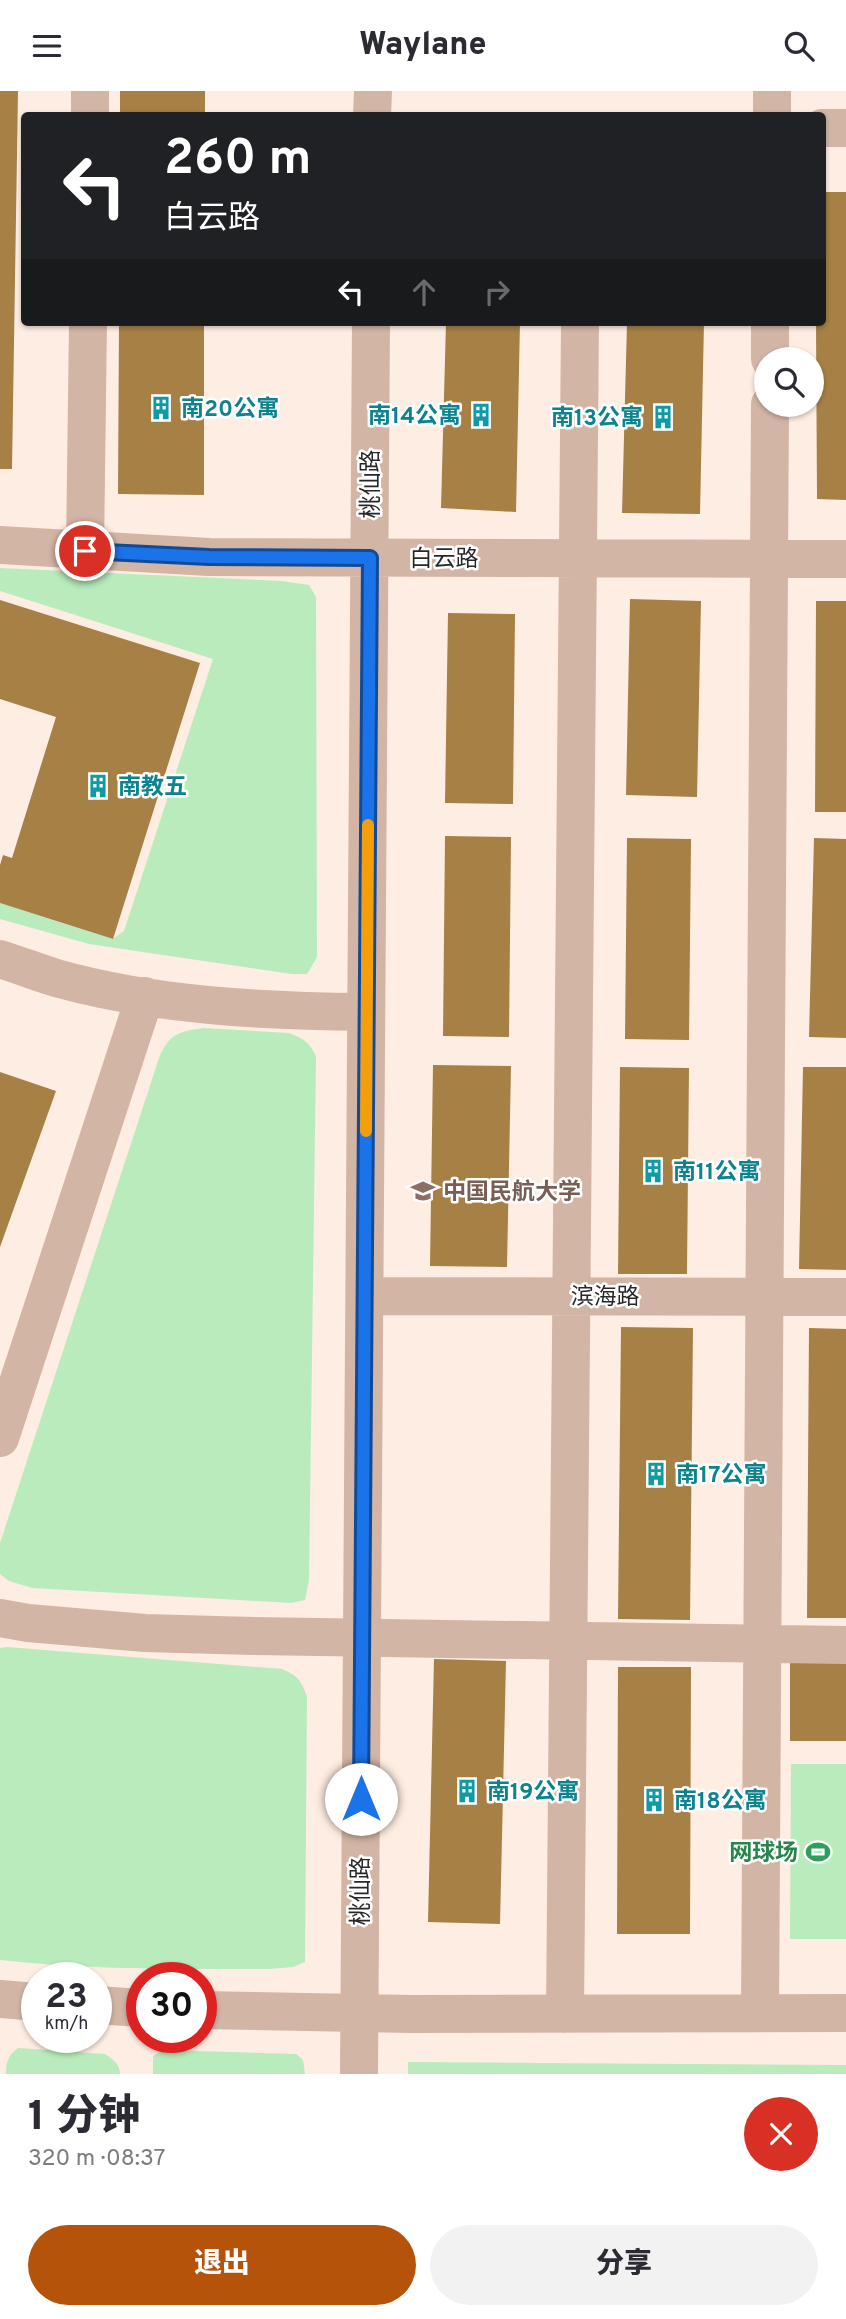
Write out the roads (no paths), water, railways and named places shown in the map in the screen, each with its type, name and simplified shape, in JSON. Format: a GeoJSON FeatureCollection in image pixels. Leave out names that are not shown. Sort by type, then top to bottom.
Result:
{"type":"FeatureCollection","features":[{"type":"Feature","properties":{"kind":"street"},"geometry":{"type":"LineString","coordinates":[[90,91],[90,112]]}},
{"type":"Feature","properties":{"kind":"street"},"geometry":{"type":"LineString","coordinates":[[373,91],[373,112]]}},
{"type":"Feature","properties":{"kind":"street"},"geometry":{"type":"LineString","coordinates":[[772,91],[772,112]]}},
{"type":"Feature","properties":{"kind":"street"},"geometry":{"type":"LineString","coordinates":[[826,128],[846,128]]}},
{"type":"Feature","properties":{"kind":"street"},"geometry":{"type":"LineString","coordinates":[[85,551],[88,326]]}},
{"type":"Feature","properties":{"kind":"street","name":"桃仙路"},"geometry":{"type":"LineString","coordinates":[[359,2074],[371,326]]}},
{"type":"Feature","properties":{"kind":"street"},"geometry":{"type":"LineString","coordinates":[[565,2014],[580,326]]}},
{"type":"Feature","properties":{"kind":"street"},"geometry":{"type":"LineString","coordinates":[[770,326],[770,347]]}},
{"type":"Feature","properties":{"kind":"street"},"geometry":{"type":"LineString","coordinates":[[760,2013],[770,417]]}},
{"type":"Feature","properties":{"kind":"street","name":"白云路"},"geometry":{"type":"LineString","coordinates":[[0,545],[209,557],[846,559]]}},
{"type":"Feature","properties":{"kind":"street"},"geometry":{"type":"LineString","coordinates":[[0,959],[57,978],[145,996],[282,1011],[366,1012]]}},
{"type":"Feature","properties":{"kind":"street"},"geometry":{"type":"LineString","coordinates":[[0,1438],[145,996]]}},
{"type":"Feature","properties":{"kind":"street","name":"滨海路"},"geometry":{"type":"LineString","coordinates":[[365,1296],[846,1297]]}},
{"type":"Feature","properties":{"kind":"street"},"geometry":{"type":"LineString","coordinates":[[0,1618],[145,1633],[846,1645]]}},
{"type":"Feature","properties":{"kind":"street"},"geometry":{"type":"LineString","coordinates":[[0,1999],[21,2001]]}},
{"type":"Feature","properties":{"kind":"street"},"geometry":{"type":"LineString","coordinates":[[217,2011],[846,2013]]}},
{"type":"Feature","properties":{"kind":"place","name":"南20公寓"},"geometry":{"type":"Point","coordinates":[161,408]}},
{"type":"Feature","properties":{"kind":"place","name":"南14公寓"},"geometry":{"type":"Point","coordinates":[481,415]}},
{"type":"Feature","properties":{"kind":"place","name":"南13公寓"},"geometry":{"type":"Point","coordinates":[663,417]}},
{"type":"Feature","properties":{"kind":"place","name":"南教五"},"geometry":{"type":"Point","coordinates":[98,786]}},
{"type":"Feature","properties":{"kind":"place","name":"南11公寓"},"geometry":{"type":"Point","coordinates":[653,1171]}},
{"type":"Feature","properties":{"kind":"place","name":"中国民航大学"},"geometry":{"type":"Point","coordinates":[423,1191]}},
{"type":"Feature","properties":{"kind":"place","name":"南17公寓"},"geometry":{"type":"Point","coordinates":[656,1474]}},
{"type":"Feature","properties":{"kind":"place","name":"南19公寓"},"geometry":{"type":"Point","coordinates":[467,1791]}},
{"type":"Feature","properties":{"kind":"place","name":"南18公寓"},"geometry":{"type":"Point","coordinates":[654,1800]}},
{"type":"Feature","properties":{"kind":"place","name":"网球场"},"geometry":{"type":"Point","coordinates":[818,1852]}}]}
